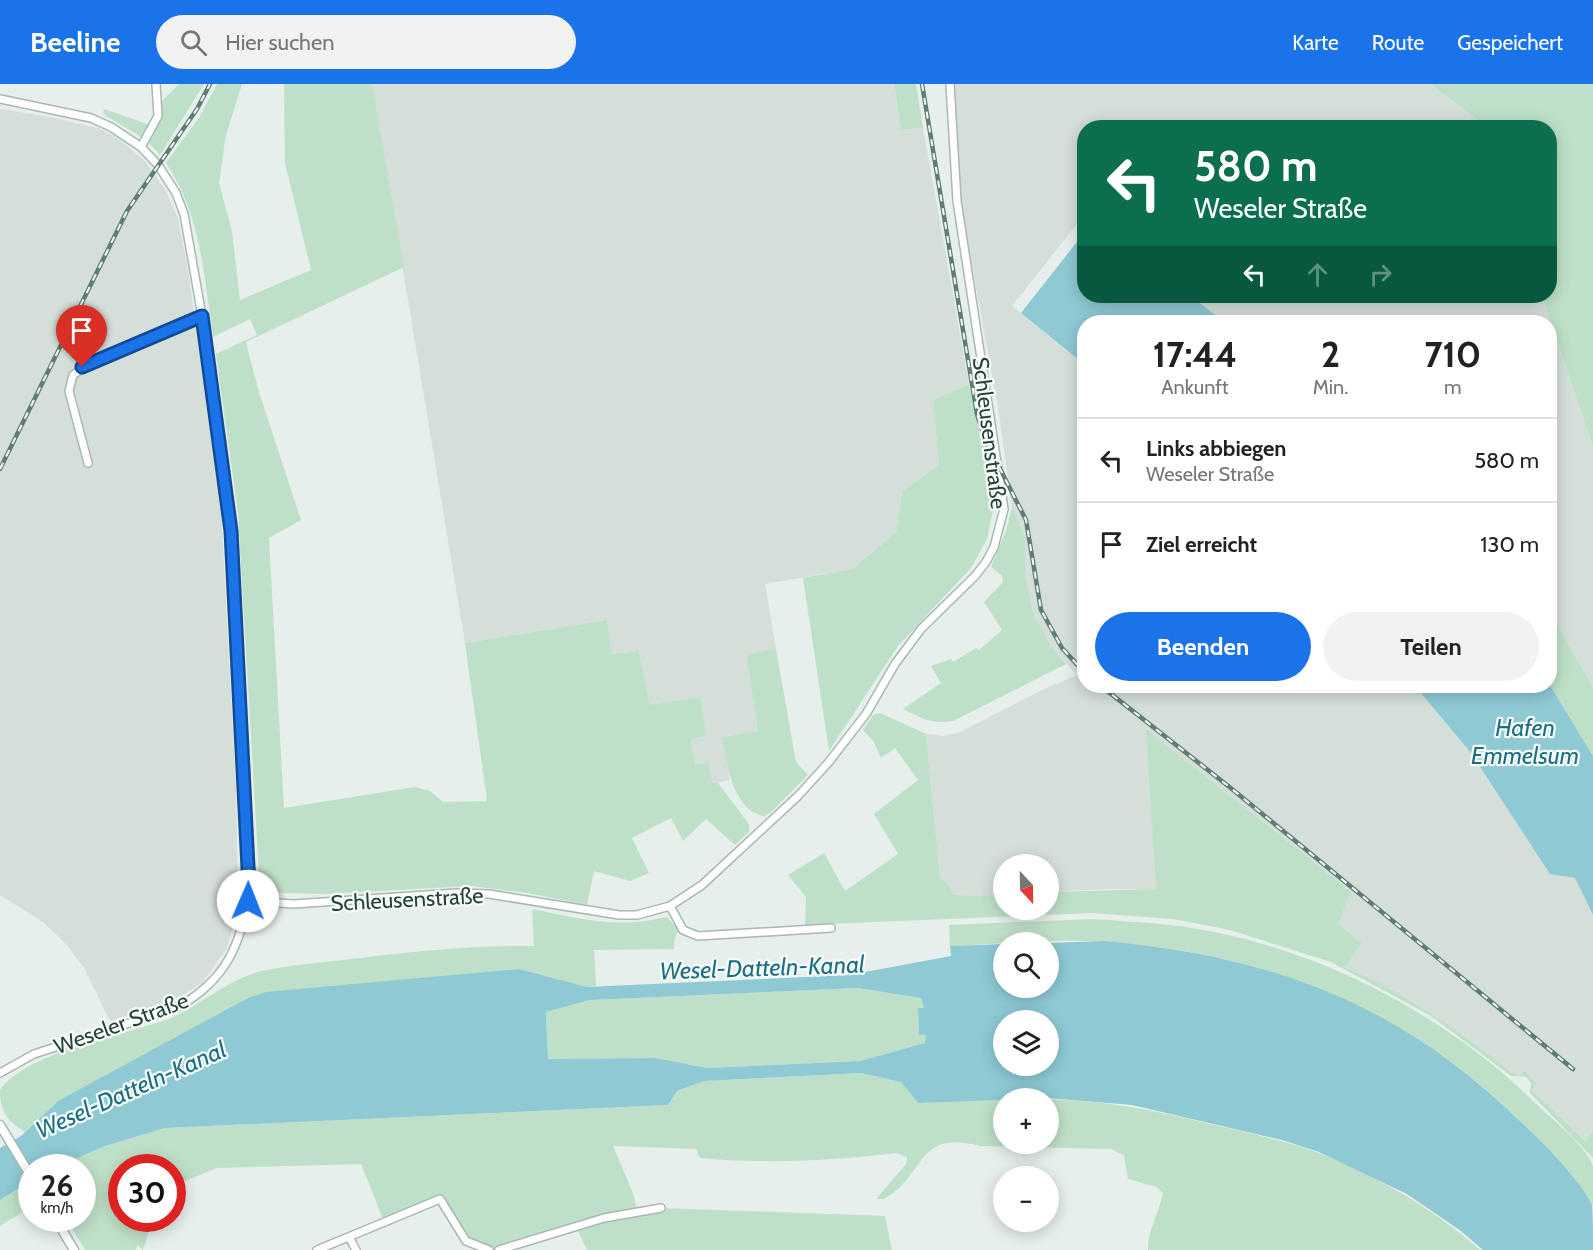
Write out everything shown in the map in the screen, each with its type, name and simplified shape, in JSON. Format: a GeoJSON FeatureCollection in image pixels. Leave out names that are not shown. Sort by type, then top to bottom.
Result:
{"type":"FeatureCollection","features":[{"type":"Feature","properties":{"kind":"street"},"geometry":{"type":"LineString","coordinates":[[141,147],[158,116],[156,84]]}},
{"type":"Feature","properties":{"kind":"street","name":"Schleusenstraße"},"geometry":{"type":"LineString","coordinates":[[248,901],[294,904],[456,893],[489,894],[628,915],[670,906],[702,885],[820,773],[866,714],[895,664],[921,629],[975,576],[994,547],[1004,510],[957,201],[950,84]]}},
{"type":"Feature","properties":{"kind":"street","name":"Weseler Straße"},"geometry":{"type":"LineString","coordinates":[[0,99],[91,118],[111,127],[141,147],[164,172],[181,205],[187,225],[202,316],[231,531],[249,887],[240,932],[225,967],[213,983],[196,997],[176,1008],[34,1054],[0,1073]]}},
{"type":"Feature","properties":{"kind":"street"},"geometry":{"type":"LineString","coordinates":[[88,463],[69,391],[73,375],[88,364],[202,316]]}},
{"type":"Feature","properties":{"kind":"street"},"geometry":{"type":"LineString","coordinates":[[670,906],[683,930],[698,936],[831,928]]}},
{"type":"Feature","properties":{"kind":"street"},"geometry":{"type":"LineString","coordinates":[[0,1126],[18,1155]]}},
{"type":"Feature","properties":{"kind":"street"},"geometry":{"type":"LineString","coordinates":[[317,1250],[440,1199],[466,1241],[489,1250]]}},
{"type":"Feature","properties":{"kind":"street"},"geometry":{"type":"LineString","coordinates":[[499,1250],[604,1218],[662,1208]]}},
{"type":"Feature","properties":{"kind":"street"},"geometry":{"type":"LineString","coordinates":[[63,1232],[74,1250]]}},
{"type":"Feature","properties":{"kind":"street"},"geometry":{"type":"LineString","coordinates":[[349,1237],[356,1250]]}},
{"type":"Feature","properties":{"kind":"street"},"geometry":{"type":"LineString","coordinates":[[464,1250],[466,1241]]}},
{"type":"Feature","properties":{"kind":"shaded area"},"geometry":{"type":"Polygon","coordinates":[[[372,84],[894,84],[901,130],[923,128],[969,384],[933,400],[939,465],[902,491],[896,532],[853,569],[765,584],[776,649],[746,654],[758,731],[722,737],[730,780],[712,784],[695,766],[691,739],[706,736],[650,706],[639,651],[612,654],[607,620],[465,643],[372,84]]]}},
{"type":"Feature","properties":{"kind":"shaded area"},"geometry":{"type":"Polygon","coordinates":[[[953,84],[1431,84],[1479,120],[1077,120],[1077,224],[1012,306],[1077,358],[1077,675],[1051,646],[1034,615],[1025,576],[1025,537],[1012,507],[999,413],[960,201],[953,84]]]}},
{"type":"Feature","properties":{"kind":"shaded area"},"geometry":{"type":"Polygon","coordinates":[[[0,109],[45,116],[101,129],[117,138],[143,159],[165,189],[178,219],[188,270],[221,507],[236,789],[238,906],[227,948],[202,983],[172,1002],[110,1021],[84,968],[66,944],[43,922],[0,895],[0,109]]]}},
{"type":"Feature","properties":{"kind":"shaded area"},"geometry":{"type":"Polygon","coordinates":[[[1200,303],[1544,303],[1548,315],[1215,315],[1200,303]]]}},
{"type":"Feature","properties":{"kind":"shaded area"},"geometry":{"type":"Polygon","coordinates":[[[1557,340],[1593,446],[1593,687],[1557,624],[1557,340]]]}},
{"type":"Feature","properties":{"kind":"shaded area"},"geometry":{"type":"Polygon","coordinates":[[[1077,675],[1077,693],[1421,693],[1575,878],[1593,915],[1593,1132],[1585,1141],[1532,1090],[1537,1084],[1524,1070],[1520,1076],[1511,1072],[1437,1017],[1406,998],[1345,968],[1362,943],[1338,924],[1351,892],[1147,730],[1156,889],[1059,891],[1059,854],[993,854],[993,896],[954,895],[951,888],[940,877],[926,734],[943,736],[960,732],[1042,690],[1077,675]]]}},
{"type":"Feature","properties":{"kind":"green space"},"geometry":{"type":"Polygon","coordinates":[[[179,84],[204,84],[160,155],[149,143],[162,118],[162,101],[179,84]]]}},
{"type":"Feature","properties":{"kind":"green space"},"geometry":{"type":"Polygon","coordinates":[[[217,84],[242,84],[226,135],[219,183],[232,231],[240,300],[311,270],[285,163],[284,84],[372,84],[404,267],[246,342],[258,389],[301,520],[269,538],[284,808],[415,787],[430,791],[443,802],[487,801],[465,643],[607,620],[612,654],[639,651],[650,705],[700,697],[706,736],[691,739],[695,765],[708,763],[712,783],[718,783],[749,824],[749,832],[735,845],[706,819],[683,841],[671,818],[632,838],[649,873],[630,881],[594,871],[587,905],[528,893],[471,886],[323,894],[282,893],[263,886],[259,875],[238,513],[216,354],[257,335],[250,319],[213,337],[194,225],[178,183],[166,163],[199,118],[217,84]]]}},
{"type":"Feature","properties":{"kind":"green space"},"geometry":{"type":"Polygon","coordinates":[[[894,84],[916,84],[923,128],[901,130],[894,84]]]}},
{"type":"Feature","properties":{"kind":"green space"},"geometry":{"type":"Polygon","coordinates":[[[1431,84],[1593,84],[1593,446],[1557,340],[1557,315],[1548,315],[1544,303],[1557,303],[1557,120],[1478,120],[1431,84]]]}},
{"type":"Feature","properties":{"kind":"green space"},"geometry":{"type":"Polygon","coordinates":[[[104,109],[150,125],[143,138],[103,114],[104,109]]]}},
{"type":"Feature","properties":{"kind":"green space"},"geometry":{"type":"Polygon","coordinates":[[[969,384],[979,431],[991,459],[994,506],[987,539],[971,568],[898,646],[829,751],[803,578],[853,569],[896,532],[902,491],[939,465],[933,400],[969,384]]]}},
{"type":"Feature","properties":{"kind":"green space"},"geometry":{"type":"Polygon","coordinates":[[[1012,507],[1025,537],[1025,576],[1034,615],[1051,646],[1066,664],[953,721],[927,720],[903,709],[941,683],[931,666],[951,659],[953,662],[976,648],[979,650],[1002,630],[984,602],[1003,582],[1002,576],[991,567],[1006,531],[1012,507]]]}},
{"type":"Feature","properties":{"kind":"green space"},"geometry":{"type":"Polygon","coordinates":[[[1557,624],[1593,687],[1593,756],[1555,693],[1557,693],[1557,624]]]}},
{"type":"Feature","properties":{"kind":"green space"},"geometry":{"type":"Polygon","coordinates":[[[776,649],[796,762],[808,775],[770,813],[764,816],[753,812],[738,795],[729,772],[722,737],[758,731],[746,654],[776,649]]]}},
{"type":"Feature","properties":{"kind":"green space"},"geometry":{"type":"Polygon","coordinates":[[[880,713],[926,734],[940,877],[951,888],[954,895],[993,896],[993,917],[805,925],[806,897],[788,875],[824,853],[845,891],[898,854],[874,814],[918,780],[895,748],[881,758],[874,742],[863,730],[873,715],[880,713]]]}},
{"type":"Feature","properties":{"kind":"green space"},"geometry":{"type":"Polygon","coordinates":[[[1146,729],[1351,892],[1338,924],[1362,943],[1345,968],[1390,989],[1432,1014],[1511,1072],[1520,1076],[1524,1070],[1537,1084],[1532,1090],[1585,1141],[1593,1132],[1593,1158],[1530,1093],[1531,1083],[1526,1077],[1511,1076],[1431,1016],[1331,962],[1230,930],[1173,919],[1092,913],[1059,914],[1059,892],[1156,889],[1146,729]]]}},
{"type":"Feature","properties":{"kind":"green space"},"geometry":{"type":"Polygon","coordinates":[[[532,909],[583,919],[615,922],[649,921],[667,917],[679,930],[675,937],[674,949],[594,950],[596,986],[587,987],[519,969],[261,994],[58,1101],[25,1132],[9,1119],[3,1110],[0,1090],[12,1077],[29,1066],[72,1048],[171,1018],[247,976],[292,966],[414,952],[534,946],[532,909]]]}},
{"type":"Feature","properties":{"kind":"green space"},"geometry":{"type":"Polygon","coordinates":[[[1092,919],[1141,922],[1218,933],[1267,945],[1316,962],[1364,983],[1410,1008],[1453,1035],[1494,1066],[1556,1122],[1589,1158],[1593,1166],[1593,1206],[1546,1148],[1495,1098],[1440,1054],[1381,1018],[1318,988],[1251,966],[1181,951],[1107,942],[1059,941],[1059,932],[993,932],[993,944],[950,946],[949,925],[1092,919]]]}},
{"type":"Feature","properties":{"kind":"green space"},"geometry":{"type":"Polygon","coordinates":[[[858,988],[921,998],[924,1008],[918,1008],[919,1035],[926,1035],[926,1043],[860,1061],[707,1068],[656,1058],[548,1059],[546,1012],[590,1000],[858,988]]]}},
{"type":"Feature","properties":{"kind":"green space"},"geometry":{"type":"Polygon","coordinates":[[[861,1073],[901,1082],[918,1103],[993,1099],[993,1146],[959,1142],[944,1144],[932,1149],[898,1189],[884,1199],[876,1199],[906,1164],[907,1157],[896,1153],[823,1160],[749,1161],[700,1158],[696,1149],[613,1146],[633,1193],[637,1209],[494,1248],[467,1238],[442,1196],[383,1219],[361,1164],[217,1168],[186,1181],[186,1154],[108,1154],[108,1232],[149,1232],[143,1250],[137,1245],[136,1250],[85,1250],[74,1232],[96,1232],[96,1154],[87,1154],[105,1146],[165,1128],[668,1105],[677,1091],[704,1081],[861,1073]]]}},
{"type":"Feature","properties":{"kind":"green space"},"geometry":{"type":"Polygon","coordinates":[[[1059,1100],[1150,1110],[1250,1133],[1316,1152],[1403,1194],[1480,1250],[1148,1250],[1150,1235],[1163,1193],[1156,1187],[1128,1179],[1124,1155],[1111,1149],[1059,1148],[1059,1100]]]}},
{"type":"Feature","properties":{"kind":"green space"},"geometry":{"type":"Polygon","coordinates":[[[18,1189],[18,1215],[0,1226],[0,1200],[18,1189]]]}},
{"type":"Feature","properties":{"kind":"green space"},"geometry":{"type":"Polygon","coordinates":[[[661,1208],[885,1216],[892,1250],[587,1250],[577,1229],[661,1208]]]}},
{"type":"Feature","properties":{"kind":"water"},"geometry":{"type":"Polygon","coordinates":[[[1077,242],[1077,303],[1200,303],[1215,315],[1077,315],[1077,358],[1021,313],[1077,242]]]}},
{"type":"Feature","properties":{"kind":"water","name":"Hafen Emmelsum"},"geometry":{"type":"Polygon","coordinates":[[[1421,693],[1555,693],[1593,756],[1593,915],[1575,878],[1550,874],[1471,753],[1421,693]]]}},
{"type":"Feature","properties":{"kind":"water","name":"Wesel-Datteln-Kanal"},"geometry":{"type":"Polygon","coordinates":[[[1104,941],[1165,948],[1277,973],[1379,1016],[1428,1046],[1475,1081],[1560,1161],[1579,1184],[1592,1205],[1593,1250],[1483,1250],[1461,1231],[1407,1194],[1319,1152],[1282,1140],[1132,1105],[1059,1099],[1059,1088],[993,1088],[993,1100],[918,1103],[901,1082],[861,1073],[704,1081],[677,1091],[668,1105],[165,1128],[105,1146],[87,1154],[18,1154],[18,1189],[0,1200],[0,1148],[21,1136],[58,1101],[248,998],[266,992],[519,969],[587,987],[849,975],[951,956],[950,946],[993,944],[993,998],[1059,998],[1059,943],[1104,941]],[[858,988],[590,1000],[546,1012],[548,1059],[656,1058],[707,1068],[860,1061],[925,1043],[926,1035],[919,1035],[918,1008],[924,1008],[921,998],[858,988]]]}},
{"type":"Feature","properties":{"kind":"railway"},"geometry":{"type":"LineString","coordinates":[[0,469],[127,211],[197,109],[210,84]]}},
{"type":"Feature","properties":{"kind":"railway"},"geometry":{"type":"LineString","coordinates":[[922,84],[977,414],[985,439],[1026,520],[1041,610],[1062,648],[1077,664]]}},
{"type":"Feature","properties":{"kind":"railway"},"geometry":{"type":"LineString","coordinates":[[1110,693],[1232,789],[1573,1069]]}},
{"type":"Feature","properties":{"kind":"route"},"geometry":{"type":"LineString","coordinates":[[82,367],[202,316],[231,531],[248,901]]}}]}
